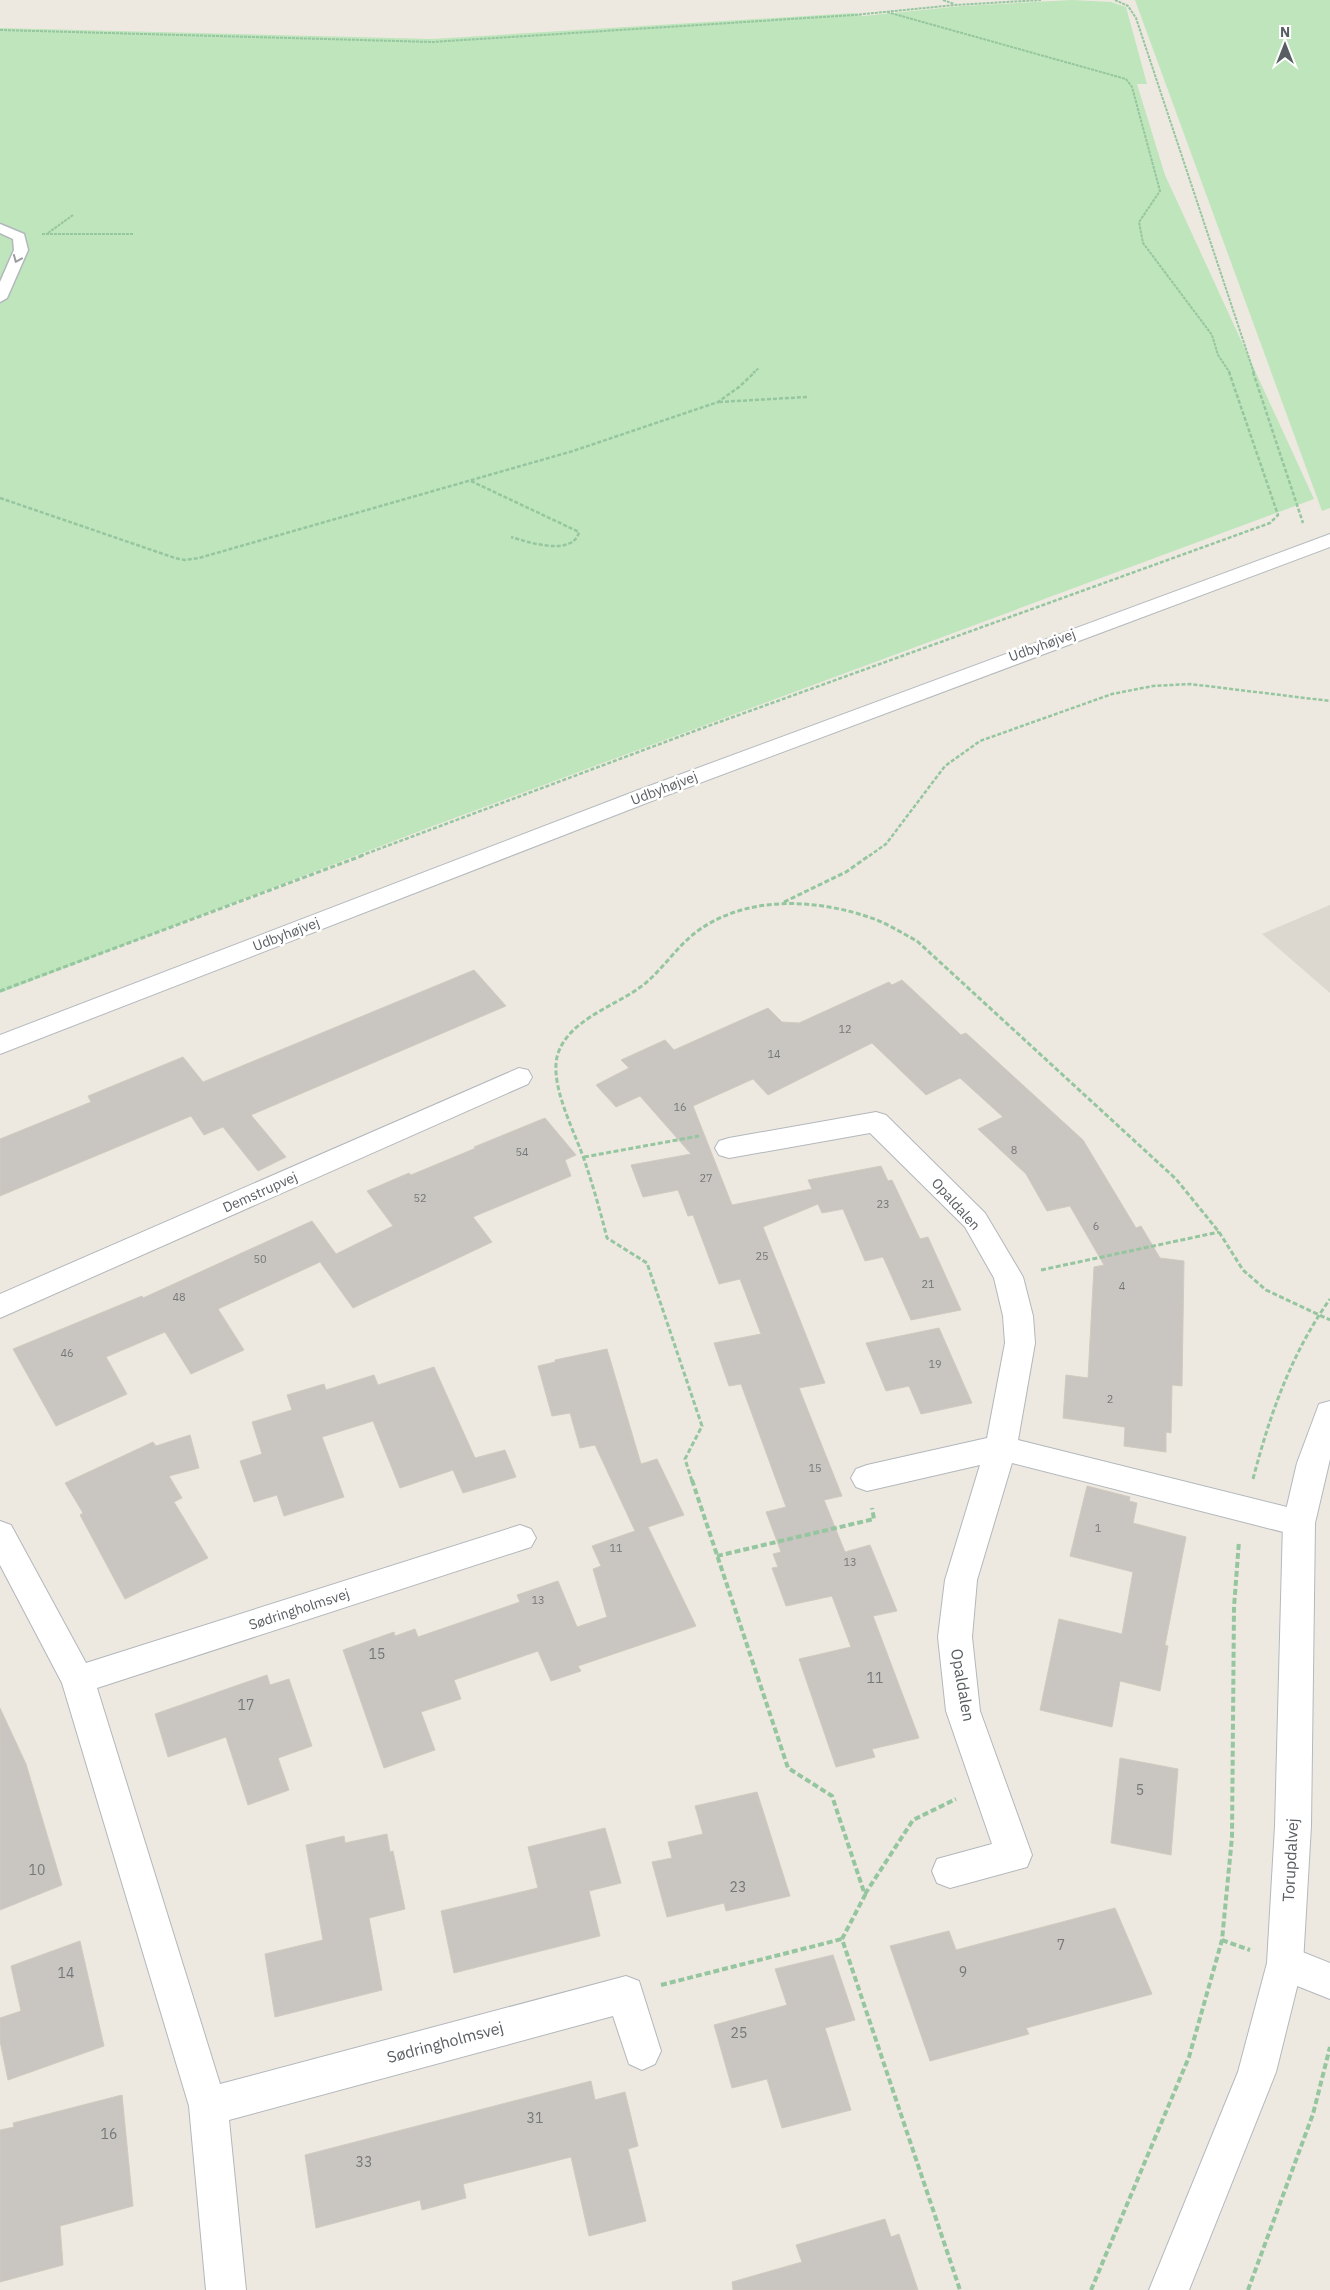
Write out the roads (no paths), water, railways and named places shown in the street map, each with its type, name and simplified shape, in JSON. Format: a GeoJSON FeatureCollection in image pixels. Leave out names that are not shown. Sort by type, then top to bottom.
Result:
{"type":"FeatureCollection","features":[{"type":"Feature","properties":{"kind":"street","name":"Udbyhøjvej"},"geometry":{"type":"LineString","coordinates":[[0,1045],[649,794],[1329,540]]}},
{"type":"Feature","properties":{"kind":"street","name":"Demstrupvej"},"geometry":{"type":"LineString","coordinates":[[0,1308],[520,1077]]}},
{"type":"Feature","properties":{"kind":"street","name":"Opaldalen"},"geometry":{"type":"LineString","coordinates":[[729,1148],[876,1122],[975,1220],[1008,1277],[1018,1316],[1020,1343],[1001,1448],[961,1580],[955,1637],[963,1711],[1014,1855],[950,1871]]}},
{"type":"Feature","properties":{"kind":"street","name":"Torupdalvej"},"geometry":{"type":"LineString","coordinates":[[1168,2290],[1257,2072],[1285,1963],[1293,1826],[1299,1523],[1313,1463],[1330,1413]]}},
{"type":"Feature","properties":{"kind":"street"},"geometry":{"type":"LineString","coordinates":[[867,1478],[1001,1448],[1299,1523]]}},
{"type":"Feature","properties":{"kind":"street"},"geometry":{"type":"LineString","coordinates":[[0,1534],[78,1680],[208,2106],[226,2290]]}},
{"type":"Feature","properties":{"kind":"street","name":"Sødringholmsvej"},"geometry":{"type":"LineString","coordinates":[[78,1680],[520,1538]]}},
{"type":"Feature","properties":{"kind":"street"},"geometry":{"type":"LineString","coordinates":[[1285,1963],[1330,1981]]}},
{"type":"Feature","properties":{"kind":"street","name":"Sødringholmsvej"},"geometry":{"type":"LineString","coordinates":[[208,2106],[626,1994],[642,2051]]}},
{"type":"Feature","properties":{"kind":"lane"},"geometry":{"type":"LineString","coordinates":[[0,228],[19,237],[21,250],[0,298]]}}]}
